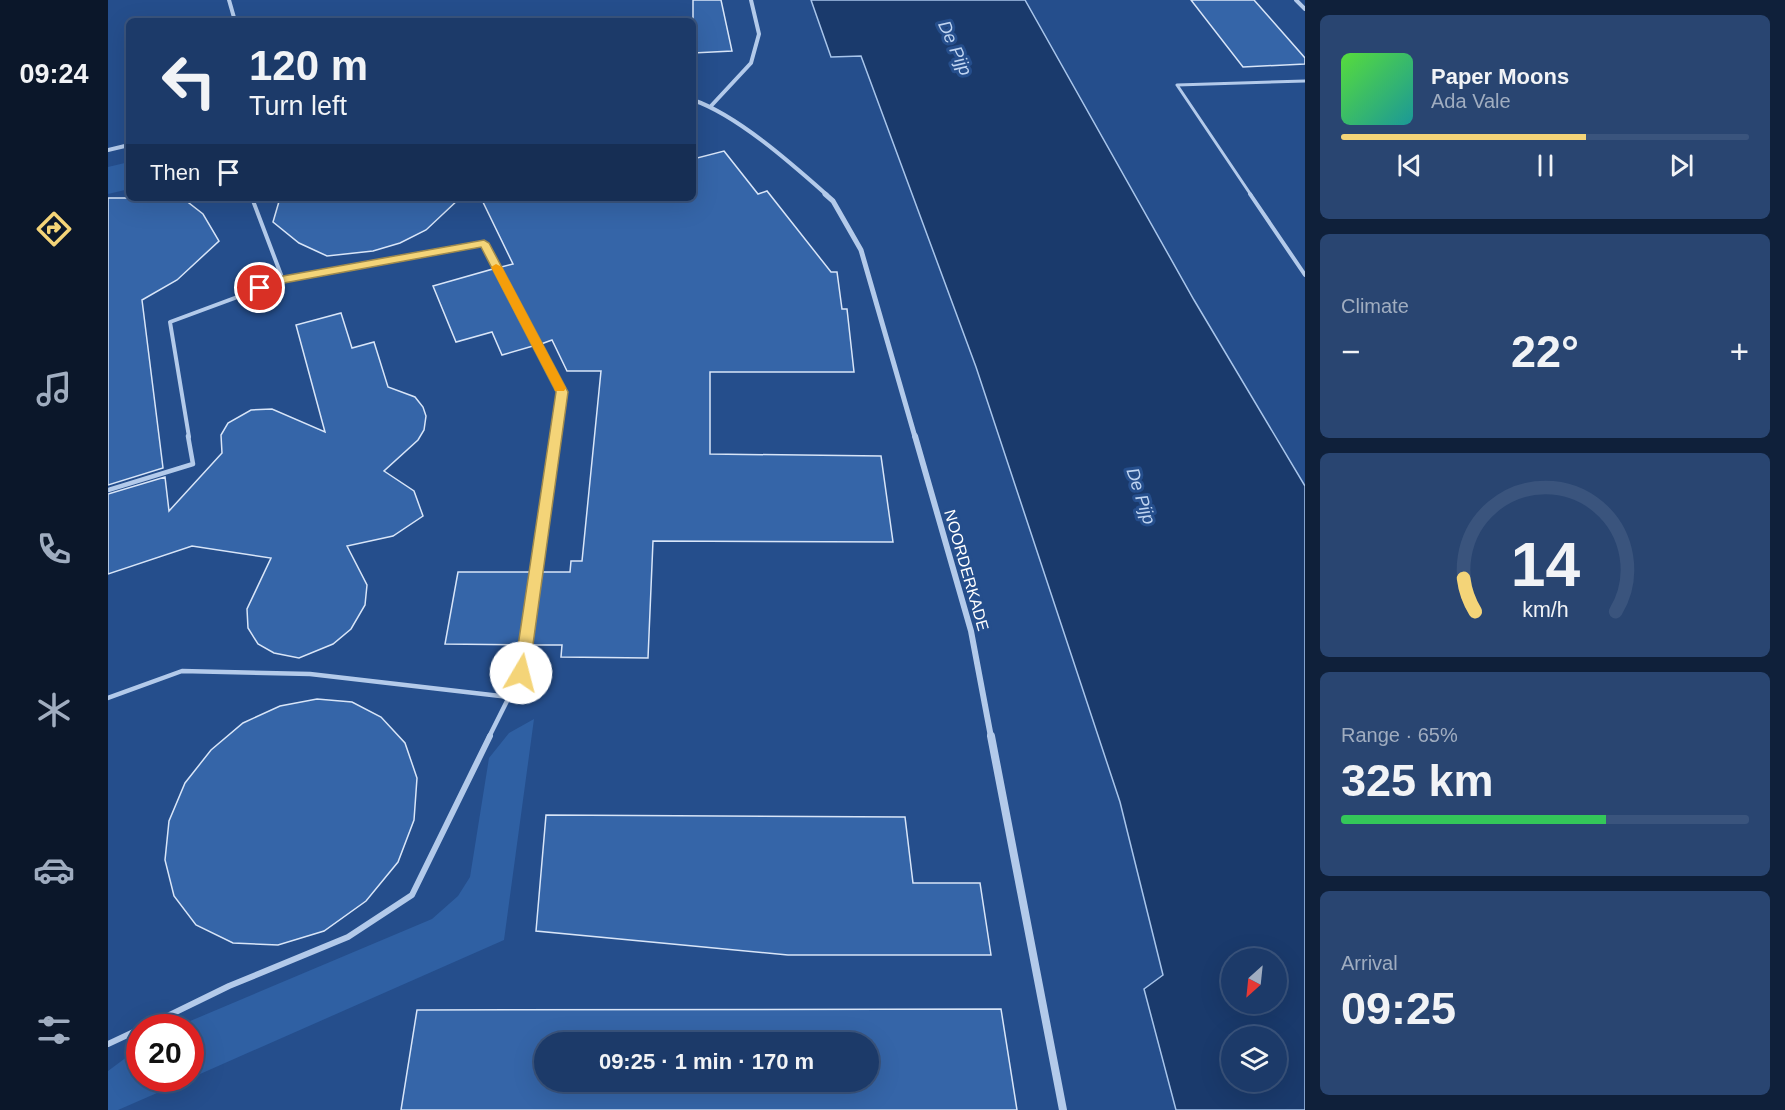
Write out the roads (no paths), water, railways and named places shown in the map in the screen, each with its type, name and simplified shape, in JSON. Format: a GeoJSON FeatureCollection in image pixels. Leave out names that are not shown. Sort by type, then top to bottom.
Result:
{"type":"FeatureCollection","features":[{"type":"Feature","properties":{"kind":"street"},"geometry":{"type":"LineString","coordinates":[[229,0],[235,18]]}},
{"type":"Feature","properties":{"kind":"street"},"geometry":{"type":"LineString","coordinates":[[711,106],[751,63],[759,34],[751,0]]}},
{"type":"Feature","properties":{"kind":"street"},"geometry":{"type":"LineString","coordinates":[[1296,0],[1305,9]]}},
{"type":"Feature","properties":{"kind":"street","name":"NOORDERKADE"},"geometry":{"type":"LineString","coordinates":[[696,101],[711,106],[787,160],[833,201],[861,250],[971,631],[1063,1110]]}},
{"type":"Feature","properties":{"kind":"street"},"geometry":{"type":"LineString","coordinates":[[108,150],[126,146]]}},
{"type":"Feature","properties":{"kind":"lane"},"geometry":{"type":"LineString","coordinates":[[1305,81],[1177,85],[1305,275]]}},
{"type":"Feature","properties":{"kind":"lane"},"geometry":{"type":"LineString","coordinates":[[253,201],[283,280]]}},
{"type":"Feature","properties":{"kind":"lane"},"geometry":{"type":"LineString","coordinates":[[108,490],[193,464],[170,321],[283,280],[484,243],[562,392],[521,673],[412,895],[348,937],[229,986],[170,1014]]}},
{"type":"Feature","properties":{"kind":"lane"},"geometry":{"type":"LineString","coordinates":[[108,698],[182,671],[310,674],[509,697]]}},
{"type":"Feature","properties":{"kind":"lane"},"geometry":{"type":"LineString","coordinates":[[108,1044],[126,1035]]}},
{"type":"Feature","properties":{"kind":"water","name":"De Pijp"},"geometry":{"type":"Polygon","coordinates":[[[811,0],[1025,0],[1194,300],[1305,486],[1305,1110],[1176,1110],[1144,989],[1163,975],[1120,802],[976,367],[861,56],[831,57],[811,0]]]}}]}
